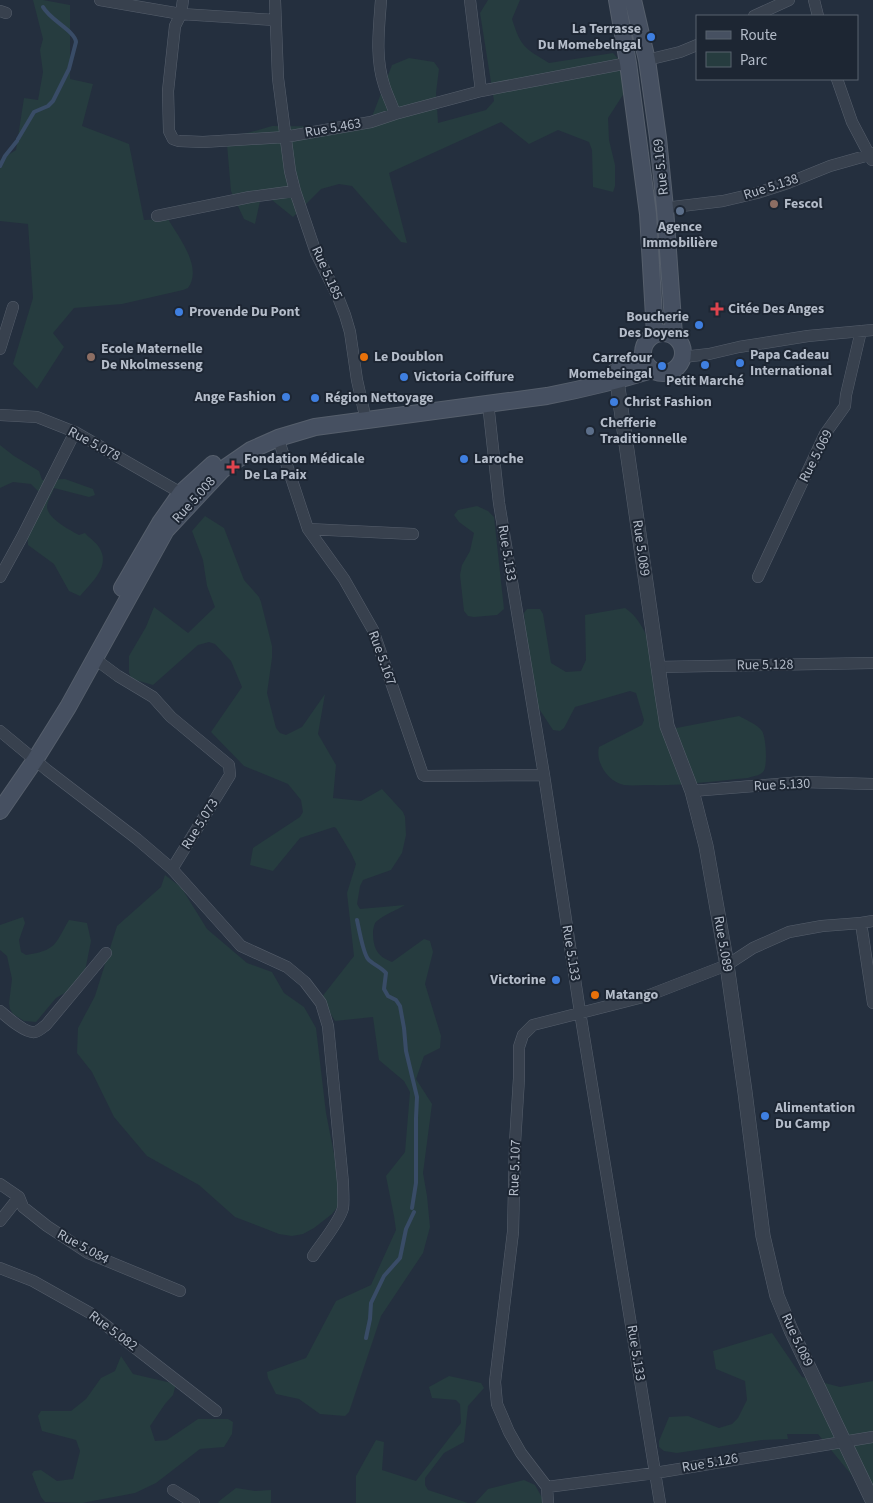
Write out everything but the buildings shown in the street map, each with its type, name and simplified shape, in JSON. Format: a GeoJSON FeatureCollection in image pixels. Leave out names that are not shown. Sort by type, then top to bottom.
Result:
{"type":"FeatureCollection","features":[{"type":"Feature","properties":{"kind":"main road","name":"Rue 5.169"},"geometry":{"type":"LineString","coordinates":[[617,0],[628,63],[648,214],[655,334]]}},
{"type":"Feature","properties":{"kind":"main road","name":"Rue 5.169"},"geometry":{"type":"LineString","coordinates":[[633,0],[647,60],[658,138],[674,335]]}},
{"type":"Feature","properties":{"kind":"main road"},"geometry":{"type":"LineString","coordinates":[[668,333],[674,335],[679,339],[684,351],[681,364],[671,372],[664,373],[648,366],[642,355],[645,342],[655,334],[668,333]]}},
{"type":"Feature","properties":{"kind":"main road","name":"Rue 5.008"},"geometry":{"type":"LineString","coordinates":[[0,794],[31,757],[68,707],[166,530],[222,470],[252,450],[278,438],[315,427],[555,394],[648,366]]}},
{"type":"Feature","properties":{"kind":"main road","name":"Rue 5.008"},"geometry":{"type":"LineString","coordinates":[[0,811],[150,538],[181,493],[217,461],[248,442],[274,430],[312,419],[615,376]]}},
{"type":"Feature","properties":{"kind":"street"},"geometry":{"type":"LineString","coordinates":[[100,0],[180,14],[275,20]]}},
{"type":"Feature","properties":{"kind":"street","name":"Rue 5.463"},"geometry":{"type":"LineString","coordinates":[[183,0],[175,26],[168,91],[169,131],[173,139],[179,141],[204,142],[285,136],[371,122],[481,91],[628,63]]}},
{"type":"Feature","properties":{"kind":"street","name":"Rue 5.185"},"geometry":{"type":"LineString","coordinates":[[275,0],[278,78],[290,171],[295,192],[316,253],[338,296],[345,315],[350,332],[364,411]]}},
{"type":"Feature","properties":{"kind":"street"},"geometry":{"type":"LineString","coordinates":[[381,0],[378,57],[384,84],[396,114]]}},
{"type":"Feature","properties":{"kind":"street"},"geometry":{"type":"LineString","coordinates":[[470,0],[481,91]]}},
{"type":"Feature","properties":{"kind":"street"},"geometry":{"type":"LineString","coordinates":[[756,15],[789,0]]}},
{"type":"Feature","properties":{"kind":"street"},"geometry":{"type":"LineString","coordinates":[[814,0],[818,15]]}},
{"type":"Feature","properties":{"kind":"street"},"geometry":{"type":"LineString","coordinates":[[647,60],[680,52],[696,44]]}},
{"type":"Feature","properties":{"kind":"street"},"geometry":{"type":"LineString","coordinates":[[837,80],[852,122],[872,156]]}},
{"type":"Feature","properties":{"kind":"street","name":"Rue 5.138"},"geometry":{"type":"LineString","coordinates":[[665,208],[723,201],[757,193],[830,166],[872,156]]}},
{"type":"Feature","properties":{"kind":"street"},"geometry":{"type":"LineString","coordinates":[[157,216],[250,197],[295,192]]}},
{"type":"Feature","properties":{"kind":"street"},"geometry":{"type":"LineString","coordinates":[[0,349],[13,307]]}},
{"type":"Feature","properties":{"kind":"street"},"geometry":{"type":"LineString","coordinates":[[683,357],[808,336],[873,330]]}},
{"type":"Feature","properties":{"kind":"street","name":"Rue 5.069"},"geometry":{"type":"LineString","coordinates":[[758,577],[825,434],[845,406],[861,331]]}},
{"type":"Feature","properties":{"kind":"street","name":"Rue 5.089"},"geometry":{"type":"LineString","coordinates":[[615,376],[667,726],[692,791],[706,846],[727,966],[763,1236],[777,1296],[791,1330],[873,1502]]}},
{"type":"Feature","properties":{"kind":"street","name":"Rue 5.133"},"geometry":{"type":"LineString","coordinates":[[488,403],[499,503],[660,1503]]}},
{"type":"Feature","properties":{"kind":"street","name":"Rue 5.078"},"geometry":{"type":"LineString","coordinates":[[0,414],[38,418],[75,432],[181,493]]}},
{"type":"Feature","properties":{"kind":"street"},"geometry":{"type":"LineString","coordinates":[[0,577],[75,432]]}},
{"type":"Feature","properties":{"kind":"street","name":"Rue 5.167"},"geometry":{"type":"LineString","coordinates":[[278,438],[308,529],[344,579],[373,630],[423,775],[544,774]]}},
{"type":"Feature","properties":{"kind":"street"},"geometry":{"type":"LineString","coordinates":[[308,529],[413,534]]}},
{"type":"Feature","properties":{"kind":"street","name":"Rue 5.073"},"geometry":{"type":"LineString","coordinates":[[96,659],[118,676],[152,697],[171,717],[229,765],[230,775],[172,869]]}},
{"type":"Feature","properties":{"kind":"street","name":"Rue 5.128"},"geometry":{"type":"LineString","coordinates":[[657,667],[873,664]]}},
{"type":"Feature","properties":{"kind":"street"},"geometry":{"type":"LineString","coordinates":[[0,730],[31,757],[137,839],[172,869],[241,946],[287,967],[305,982],[321,1003],[329,1035],[343,1183],[343,1209],[313,1256]]}},
{"type":"Feature","properties":{"kind":"street","name":"Rue 5.130"},"geometry":{"type":"LineString","coordinates":[[692,791],[802,782],[873,784]]}},
{"type":"Feature","properties":{"kind":"street","name":"Rue 5.107"},"geometry":{"type":"LineString","coordinates":[[547,1487],[521,1453],[510,1432],[497,1404],[495,1382],[512,1239],[519,1078],[518,1047],[523,1035],[533,1025],[647,996],[727,966],[753,948],[788,932],[873,920]]}},
{"type":"Feature","properties":{"kind":"street"},"geometry":{"type":"LineString","coordinates":[[861,923],[873,1003]]}},
{"type":"Feature","properties":{"kind":"street"},"geometry":{"type":"LineString","coordinates":[[0,1011],[23,1028],[36,1032],[46,1025],[106,953]]}},
{"type":"Feature","properties":{"kind":"street","name":"Rue 5.084"},"geometry":{"type":"LineString","coordinates":[[0,1184],[19,1197],[23,1207],[46,1226],[88,1252],[180,1291]]}},
{"type":"Feature","properties":{"kind":"street"},"geometry":{"type":"LineString","coordinates":[[0,1221],[19,1197]]}},
{"type":"Feature","properties":{"kind":"street","name":"Rue 5.082"},"geometry":{"type":"LineString","coordinates":[[0,1268],[33,1281],[90,1313],[216,1411]]}},
{"type":"Feature","properties":{"kind":"street","name":"Rue 5.126"},"geometry":{"type":"LineString","coordinates":[[547,1487],[655,1473],[873,1437]]}},
{"type":"Feature","properties":{"kind":"street"},"geometry":{"type":"LineString","coordinates":[[547,1487],[548,1503]]}},
{"type":"Feature","properties":{"kind":"street"},"geometry":{"type":"LineString","coordinates":[[173,1490],[194,1503]]}},
{"type":"Feature","properties":{"kind":"green space"},"geometry":{"type":"Polygon","coordinates":[[[33,0],[70,5],[70,79],[93,84],[82,126],[129,144],[144,220],[168,219],[188,253],[193,271],[192,280],[188,288],[183,290],[122,304],[74,308],[53,333],[64,347],[37,389],[13,364],[33,298],[28,224],[0,221],[0,160],[16,150],[24,98],[38,100],[43,72],[40,50],[43,39],[33,0]]]}},
{"type":"Feature","properties":{"kind":"green space"},"geometry":{"type":"Polygon","coordinates":[[[488,0],[520,0],[512,19],[518,36],[529,50],[549,63],[613,53],[621,62],[630,84],[608,118],[609,140],[615,165],[615,186],[613,192],[593,187],[592,150],[589,142],[558,130],[529,144],[501,122],[389,173],[407,243],[401,242],[352,186],[339,184],[321,189],[293,217],[262,192],[255,224],[244,219],[231,191],[227,144],[230,138],[272,126],[368,127],[392,65],[409,58],[434,62],[439,69],[436,93],[438,123],[486,110],[494,101],[480,13],[488,0]]]}},
{"type":"Feature","properties":{"kind":"green space"},"geometry":{"type":"Polygon","coordinates":[[[0,445],[39,471],[42,480],[65,479],[93,489],[95,495],[89,497],[54,488],[47,505],[48,511],[55,520],[79,535],[85,533],[100,548],[103,557],[101,570],[80,596],[69,591],[54,564],[28,545],[27,527],[40,493],[31,484],[13,482],[0,488],[0,445]]]}},
{"type":"Feature","properties":{"kind":"green space"},"geometry":{"type":"Polygon","coordinates":[[[477,506],[488,511],[494,517],[504,609],[497,615],[474,617],[468,616],[464,611],[460,575],[462,565],[470,551],[474,533],[459,522],[454,515],[458,510],[477,506]]]}},
{"type":"Feature","properties":{"kind":"green space"},"geometry":{"type":"Polygon","coordinates":[[[205,516],[224,528],[244,580],[261,602],[272,646],[267,693],[276,728],[280,733],[286,735],[302,727],[325,694],[318,734],[336,765],[333,798],[361,801],[382,789],[403,812],[405,817],[406,835],[402,853],[391,870],[363,880],[360,886],[357,904],[360,909],[405,905],[375,923],[373,937],[376,950],[382,957],[392,962],[424,939],[430,941],[433,952],[425,984],[441,1036],[440,1048],[424,1056],[416,1079],[432,1104],[423,1173],[430,1227],[423,1253],[381,1316],[349,1412],[345,1416],[320,1414],[299,1399],[276,1394],[267,1372],[306,1358],[336,1301],[371,1285],[396,1230],[386,1176],[405,1152],[410,1092],[404,1081],[379,1060],[373,1017],[335,1021],[321,998],[354,956],[347,893],[356,864],[336,828],[300,838],[273,871],[250,865],[253,848],[300,817],[303,812],[301,800],[288,784],[244,766],[211,732],[242,687],[231,661],[215,644],[209,642],[198,645],[153,685],[132,679],[129,673],[129,656],[146,627],[154,607],[188,633],[215,607],[207,586],[203,560],[192,531],[205,516]]]}},
{"type":"Feature","properties":{"kind":"green space"},"geometry":{"type":"Polygon","coordinates":[[[625,608],[635,617],[644,630],[651,646],[657,663],[671,729],[739,716],[751,722],[762,731],[766,758],[763,772],[748,778],[673,785],[624,785],[613,780],[601,765],[598,753],[599,747],[642,725],[644,720],[636,693],[630,691],[575,707],[564,728],[560,731],[553,730],[530,695],[524,613],[527,609],[540,609],[543,614],[551,663],[566,672],[581,671],[586,660],[585,615],[625,608]]]}},
{"type":"Feature","properties":{"kind":"green space"},"geometry":{"type":"Polygon","coordinates":[[[165,875],[181,887],[207,929],[247,963],[272,972],[284,993],[304,1007],[316,1028],[326,1113],[343,1200],[332,1214],[303,1234],[292,1236],[279,1234],[235,1217],[199,1185],[147,1156],[114,1117],[92,1072],[77,1053],[78,1028],[95,996],[117,926],[161,887],[165,875]]]}},
{"type":"Feature","properties":{"kind":"green space"},"geometry":{"type":"Polygon","coordinates":[[[23,917],[25,923],[19,940],[21,952],[26,955],[49,949],[57,941],[69,920],[87,923],[91,941],[85,971],[77,986],[56,998],[36,1022],[24,1021],[13,1014],[10,1009],[12,979],[7,956],[0,950],[0,925],[23,917]]]}},
{"type":"Feature","properties":{"kind":"green space"},"geometry":{"type":"Polygon","coordinates":[[[772,1333],[802,1377],[840,1387],[873,1381],[873,1501],[818,1434],[787,1434],[788,1439],[762,1440],[677,1453],[664,1451],[659,1447],[659,1441],[669,1417],[688,1416],[719,1428],[732,1424],[738,1418],[747,1400],[745,1381],[716,1369],[713,1351],[772,1333]]]}},
{"type":"Feature","properties":{"kind":"green space"},"geometry":{"type":"Polygon","coordinates":[[[121,1356],[133,1374],[176,1384],[173,1395],[150,1426],[155,1441],[167,1440],[198,1419],[228,1419],[233,1422],[232,1434],[224,1447],[200,1449],[156,1483],[135,1493],[82,1503],[45,1502],[41,1497],[32,1474],[34,1471],[41,1470],[57,1481],[73,1479],[80,1451],[76,1440],[42,1431],[38,1416],[41,1411],[71,1411],[86,1399],[101,1378],[115,1371],[121,1356]]]}},
{"type":"Feature","properties":{"kind":"green space"},"geometry":{"type":"Polygon","coordinates":[[[449,1376],[481,1383],[484,1388],[468,1406],[464,1442],[444,1453],[425,1478],[425,1485],[428,1490],[468,1503],[356,1503],[356,1476],[376,1440],[384,1442],[382,1470],[416,1481],[461,1423],[460,1404],[456,1400],[432,1398],[429,1387],[449,1376]]]}},
{"type":"Feature","properties":{"kind":"green space"},"geometry":{"type":"Polygon","coordinates":[[[524,1480],[535,1485],[545,1503],[475,1503],[488,1489],[524,1480]]]}},
{"type":"Feature","properties":{"kind":"green space"},"geometry":{"type":"Polygon","coordinates":[[[236,1488],[255,1491],[271,1490],[271,1503],[218,1502],[236,1488]]]}},
{"type":"Feature","properties":{"kind":"waterway"},"geometry":{"type":"LineString","coordinates":[[18,139],[34,112],[48,106],[53,101],[69,69],[76,42],[75,38],[46,12],[43,7]]}},
{"type":"Feature","properties":{"kind":"waterway"},"geometry":{"type":"LineString","coordinates":[[0,166],[17,141]]}},
{"type":"Feature","properties":{"kind":"waterway"},"geometry":{"type":"LineString","coordinates":[[357,920],[366,956],[386,973],[384,989],[388,996],[396,1000],[400,1006],[406,1051],[417,1097],[416,1183],[412,1208]]}},
{"type":"Feature","properties":{"kind":"waterway"},"geometry":{"type":"LineString","coordinates":[[366,1338],[371,1303],[384,1276],[400,1258],[406,1229],[414,1212]]}},
{"type":"Feature","properties":{"kind":"place","name":"La Terrasse Du Momebelngal"},"geometry":{"type":"Point","coordinates":[651,37]}},
{"type":"Feature","properties":{"kind":"place","name":"Fescol"},"geometry":{"type":"Point","coordinates":[774,204]}},
{"type":"Feature","properties":{"kind":"place","name":"Agence Immobilière"},"geometry":{"type":"Point","coordinates":[680,211]}},
{"type":"Feature","properties":{"kind":"place","name":"Citée Des Anges"},"geometry":{"type":"Point","coordinates":[717,309]}},
{"type":"Feature","properties":{"kind":"place","name":"Provende Du Pont"},"geometry":{"type":"Point","coordinates":[179,312]}},
{"type":"Feature","properties":{"kind":"place","name":"Boucherie Des Doyens"},"geometry":{"type":"Point","coordinates":[699,325]}},
{"type":"Feature","properties":{"kind":"place","name":"Ecole Maternelle De Nkolmesseng"},"geometry":{"type":"Point","coordinates":[91,357]}},
{"type":"Feature","properties":{"kind":"place","name":"Le Doublon"},"geometry":{"type":"Point","coordinates":[364,357]}},
{"type":"Feature","properties":{"kind":"place","name":"Papa Cadeau International"},"geometry":{"type":"Point","coordinates":[740,363]}},
{"type":"Feature","properties":{"kind":"place","name":"Petit Marché"},"geometry":{"type":"Point","coordinates":[705,365]}},
{"type":"Feature","properties":{"kind":"place","name":"Carrefour Momebeingal"},"geometry":{"type":"Point","coordinates":[662,366]}},
{"type":"Feature","properties":{"kind":"place","name":"Victoria Coiffure"},"geometry":{"type":"Point","coordinates":[404,377]}},
{"type":"Feature","properties":{"kind":"place","name":"Ange Fashion"},"geometry":{"type":"Point","coordinates":[286,397]}},
{"type":"Feature","properties":{"kind":"place","name":"Région Nettoyage"},"geometry":{"type":"Point","coordinates":[315,398]}},
{"type":"Feature","properties":{"kind":"place","name":"Christ Fashion"},"geometry":{"type":"Point","coordinates":[614,402]}},
{"type":"Feature","properties":{"kind":"place","name":"Chefferie Traditionnelle"},"geometry":{"type":"Point","coordinates":[590,431]}},
{"type":"Feature","properties":{"kind":"place","name":"Laroche"},"geometry":{"type":"Point","coordinates":[464,459]}},
{"type":"Feature","properties":{"kind":"place","name":"Fondation Médicale De La Paix"},"geometry":{"type":"Point","coordinates":[233,467]}},
{"type":"Feature","properties":{"kind":"place","name":"Victorine"},"geometry":{"type":"Point","coordinates":[556,980]}},
{"type":"Feature","properties":{"kind":"place","name":"Matango"},"geometry":{"type":"Point","coordinates":[595,995]}},
{"type":"Feature","properties":{"kind":"place","name":"Alimentation Du Camp"},"geometry":{"type":"Point","coordinates":[765,1116]}}]}
